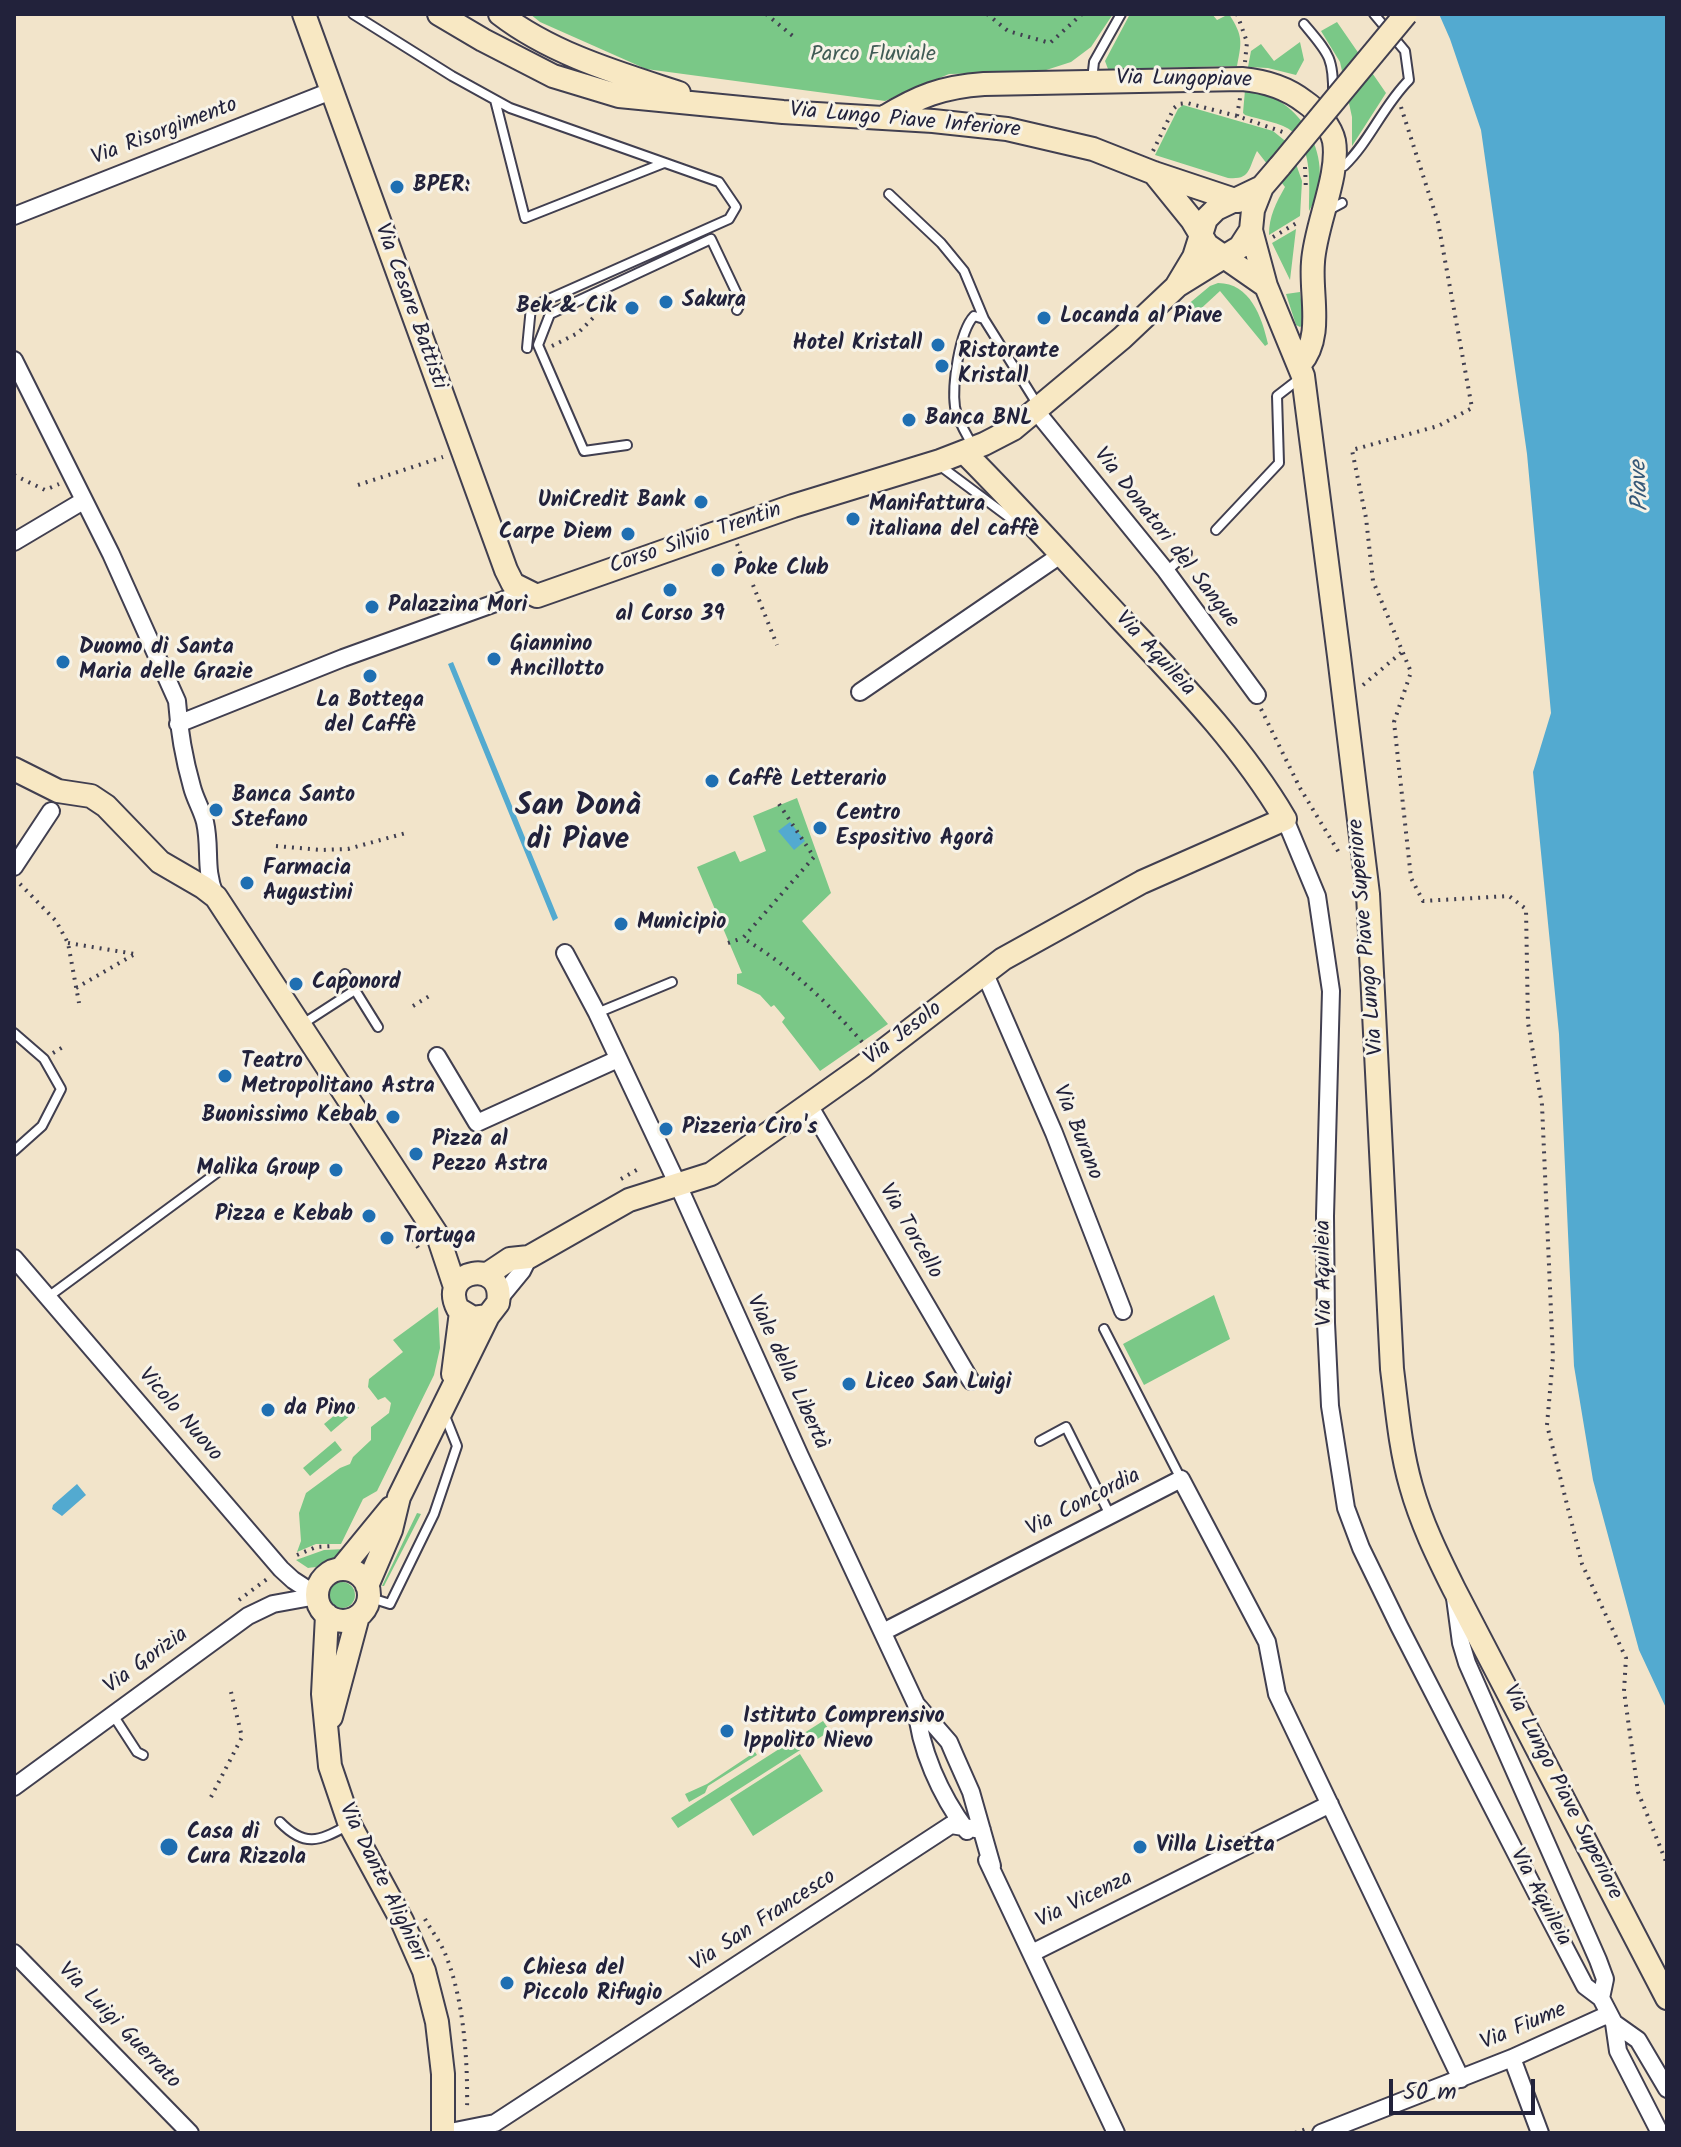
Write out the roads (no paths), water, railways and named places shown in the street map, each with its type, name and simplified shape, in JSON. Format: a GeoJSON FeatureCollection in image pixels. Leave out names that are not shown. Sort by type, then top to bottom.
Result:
{"type":"FeatureCollection","features":[{"type":"Feature","properties":{"kind":"street","name":"Via Cesare Battisti"},"geometry":{"type":"LineString","coordinates":[[304,14],[506,570],[513,584],[526,592]]}},
{"type":"Feature","properties":{"kind":"street","name":"Via Lungo Piave Inferiore"},"geometry":{"type":"LineString","coordinates":[[439,14],[553,76],[619,96],[974,125],[1034,133],[1153,162],[1238,201]]}},
{"type":"Feature","properties":{"kind":"street","name":"Via Lungo Piave Inferiore"},"geometry":{"type":"LineString","coordinates":[[500,14],[578,58],[681,93],[697,104]]}},
{"type":"Feature","properties":{"kind":"street","name":"Corso Silvio Trentin"},"geometry":{"type":"LineString","coordinates":[[1176,287],[1194,257],[1206,219],[1216,209],[1262,187],[1406,14]]}},
{"type":"Feature","properties":{"kind":"street","name":"Via Lungopiave"},"geometry":{"type":"LineString","coordinates":[[883,118],[920,96],[954,86],[1203,78],[1265,82],[1297,96],[1315,109],[1334,140]]}},
{"type":"Feature","properties":{"kind":"street","name":"Via Risorgimento"},"geometry":{"type":"LineString","coordinates":[[14,216],[331,91]]}},
{"type":"Feature","properties":{"kind":"street"},"geometry":{"type":"LineString","coordinates":[[1301,370],[1313,334],[1313,263],[1332,167],[1334,140]]}},
{"type":"Feature","properties":{"kind":"street"},"geometry":{"type":"LineString","coordinates":[[1153,162],[1207,245],[1266,286]]}},
{"type":"Feature","properties":{"kind":"street","name":"Corso Silvio Trentin"},"geometry":{"type":"LineString","coordinates":[[178,724],[343,658],[526,592],[537,596],[550,593],[793,506],[969,450],[1013,429],[1122,338],[1176,287],[1261,233],[1253,210],[1262,187]]}},
{"type":"Feature","properties":{"kind":"street","name":"Via Lungo Piave Superiore"},"geometry":{"type":"LineString","coordinates":[[1261,233],[1266,286],[1301,370],[1368,894],[1392,1369],[1399,1428],[1415,1498],[1454,1589],[1667,1998]]}},
{"type":"Feature","properties":{"kind":"street"},"geometry":{"type":"LineString","coordinates":[[1289,336],[1299,340],[1313,334]]}},
{"type":"Feature","properties":{"kind":"street"},"geometry":{"type":"LineString","coordinates":[[14,360],[111,554],[177,701],[178,724],[192,788],[205,819],[207,876],[216,897],[438,1236],[455,1287],[455,1303],[461,1312],[473,1318],[494,1308]]}},
{"type":"Feature","properties":{"kind":"street","name":"Via Donatori del Sangue"},"geometry":{"type":"LineString","coordinates":[[1038,409],[1166,571],[1257,695]]}},
{"type":"Feature","properties":{"kind":"street","name":"Via Aquileia"},"geometry":{"type":"LineString","coordinates":[[969,450],[1056,561],[1230,738],[1285,819],[1317,896],[1331,991],[1325,1216],[1326,1323],[1330,1406],[1346,1508],[1361,1548],[1399,1626],[1541,1902],[1585,1986],[1601,1998],[1612,2018]]}},
{"type":"Feature","properties":{"kind":"street"},"geometry":{"type":"LineString","coordinates":[[14,542],[83,501]]}},
{"type":"Feature","properties":{"kind":"street"},"geometry":{"type":"LineString","coordinates":[[860,692],[1056,561]]}},
{"type":"Feature","properties":{"kind":"street"},"geometry":{"type":"LineString","coordinates":[[14,769],[68,798],[106,806],[160,862],[216,897]]}},
{"type":"Feature","properties":{"kind":"street"},"geometry":{"type":"LineString","coordinates":[[14,867],[68,798]]}},
{"type":"Feature","properties":{"kind":"street","name":"Via Jesolo"},"geometry":{"type":"LineString","coordinates":[[482,1274],[510,1259],[529,1257],[629,1200],[711,1174],[875,1057],[1003,959],[1142,882],[1285,819]]}},
{"type":"Feature","properties":{"kind":"street","name":"Viale della Libertà"},"geometry":{"type":"LineString","coordinates":[[565,953],[597,1013],[678,1185],[916,1704],[923,1742],[956,1822],[994,1870]]}},
{"type":"Feature","properties":{"kind":"street","name":"Via Burano"},"geometry":{"type":"LineString","coordinates":[[985,974],[1054,1133],[1123,1311]]}},
{"type":"Feature","properties":{"kind":"street"},"geometry":{"type":"LineString","coordinates":[[437,1056],[477,1123],[618,1059]]}},
{"type":"Feature","properties":{"kind":"street","name":"Via Torcello"},"geometry":{"type":"LineString","coordinates":[[809,1105],[971,1381]]}},
{"type":"Feature","properties":{"kind":"street"},"geometry":{"type":"LineString","coordinates":[[342,1558],[357,1573],[364,1600],[340,1621],[320,1602],[324,1576],[342,1558],[370,1537],[399,1497],[494,1308],[496,1283],[438,1236]]}},
{"type":"Feature","properties":{"kind":"street","name":"Via Jesolo"},"geometry":{"type":"LineString","coordinates":[[494,1308],[529,1257]]}},
{"type":"Feature","properties":{"kind":"street","name":"Vicolo Nuovo"},"geometry":{"type":"LineString","coordinates":[[14,1258],[281,1569],[320,1602]]}},
{"type":"Feature","properties":{"kind":"street"},"geometry":{"type":"LineString","coordinates":[[455,1287],[465,1276],[482,1274]]}},
{"type":"Feature","properties":{"kind":"street"},"geometry":{"type":"LineString","coordinates":[[447,1400],[461,1312]]}},
{"type":"Feature","properties":{"kind":"street"},"geometry":{"type":"LineString","coordinates":[[1181,1479],[1267,1642],[1277,1694],[1461,2079]]}},
{"type":"Feature","properties":{"kind":"street","name":"Via Concordia"},"geometry":{"type":"LineString","coordinates":[[883,1632],[1181,1479]]}},
{"type":"Feature","properties":{"kind":"street","name":"Via Dante Alighieri"},"geometry":{"type":"LineString","coordinates":[[328,1729],[364,1600],[391,1530],[399,1497]]}},
{"type":"Feature","properties":{"kind":"street","name":"Via Lungo Piave Superiore"},"geometry":{"type":"LineString","coordinates":[[1454,1589],[1461,1643],[1467,1663],[1598,1960],[1605,1979],[1601,1998]]}},
{"type":"Feature","properties":{"kind":"street","name":"Via Gorizia"},"geometry":{"type":"LineString","coordinates":[[14,1787],[248,1616],[273,1604],[320,1602]]}},
{"type":"Feature","properties":{"kind":"street","name":"Via Dante Alighieri"},"geometry":{"type":"LineString","coordinates":[[320,1602],[323,1694],[330,1766],[350,1825],[402,1921],[424,1971],[437,2022],[443,2074],[444,2133]]}},
{"type":"Feature","properties":{"kind":"street","name":"Viale della Libertà"},"geometry":{"type":"LineString","coordinates":[[916,1704],[949,1742],[971,1792],[994,1870],[1116,2133]]}},
{"type":"Feature","properties":{"kind":"street","name":"Via Vicenza"},"geometry":{"type":"LineString","coordinates":[[1032,1953],[1330,1804]]}},
{"type":"Feature","properties":{"kind":"street"},"geometry":{"type":"LineString","coordinates":[[956,1822],[982,1830]]}},
{"type":"Feature","properties":{"kind":"street","name":"Via San Francesco"},"geometry":{"type":"LineString","coordinates":[[444,2133],[495,2123],[956,1822]]}},
{"type":"Feature","properties":{"kind":"street","name":"Via Luigi Guerrato"},"geometry":{"type":"LineString","coordinates":[[14,1953],[190,2133]]}},
{"type":"Feature","properties":{"kind":"street"},"geometry":{"type":"LineString","coordinates":[[1612,2018],[1638,2040],[1667,2089]]}},
{"type":"Feature","properties":{"kind":"street"},"geometry":{"type":"LineString","coordinates":[[1612,2018],[1618,2051],[1660,2133]]}},
{"type":"Feature","properties":{"kind":"street","name":"Via Fiume"},"geometry":{"type":"LineString","coordinates":[[1321,2133],[1612,2018]]}},
{"type":"Feature","properties":{"kind":"street"},"geometry":{"type":"LineString","coordinates":[[1512,2058],[1540,2133]]}},
{"type":"Feature","properties":{"kind":"lane"},"geometry":{"type":"LineString","coordinates":[[353,14],[510,108],[719,182],[736,207],[729,219],[531,307],[527,348]]}},
{"type":"Feature","properties":{"kind":"lane"},"geometry":{"type":"LineString","coordinates":[[1092,81],[1094,62],[1121,14]]}},
{"type":"Feature","properties":{"kind":"lane"},"geometry":{"type":"LineString","coordinates":[[1332,167],[1344,166],[1356,154],[1396,94],[1409,80],[1405,51],[1374,14]]}},
{"type":"Feature","properties":{"kind":"lane"},"geometry":{"type":"LineString","coordinates":[[1304,24],[1327,52],[1334,70],[1334,140]]}},
{"type":"Feature","properties":{"kind":"lane"},"geometry":{"type":"LineString","coordinates":[[495,100],[525,218],[665,163]]}},
{"type":"Feature","properties":{"kind":"lane"},"geometry":{"type":"LineString","coordinates":[[889,194],[941,243],[964,271],[984,319],[1038,409]]}},
{"type":"Feature","properties":{"kind":"lane"},"geometry":{"type":"LineString","coordinates":[[627,445],[584,451],[538,345],[550,314],[711,239],[738,296],[740,304],[737,310]]}},
{"type":"Feature","properties":{"kind":"lane"},"geometry":{"type":"LineString","coordinates":[[969,450],[955,405],[960,342],[974,316],[984,319]]}},
{"type":"Feature","properties":{"kind":"lane"},"geometry":{"type":"LineString","coordinates":[[1216,530],[1279,463],[1277,396],[1301,370]]}},
{"type":"Feature","properties":{"kind":"lane"},"geometry":{"type":"LineString","coordinates":[[935,462],[1012,517],[1022,528]]}},
{"type":"Feature","properties":{"kind":"lane"},"geometry":{"type":"LineString","coordinates":[[1166,571],[1187,553]]}},
{"type":"Feature","properties":{"kind":"lane"},"geometry":{"type":"LineString","coordinates":[[1056,561],[1175,692]]}},
{"type":"Feature","properties":{"kind":"lane"},"geometry":{"type":"LineString","coordinates":[[1203,724],[1259,793],[1273,798]]}},
{"type":"Feature","properties":{"kind":"lane"},"geometry":{"type":"LineString","coordinates":[[345,974],[378,1027]]}},
{"type":"Feature","properties":{"kind":"lane"},"geometry":{"type":"LineString","coordinates":[[597,1013],[672,982]]}},
{"type":"Feature","properties":{"kind":"lane"},"geometry":{"type":"LineString","coordinates":[[300,1026],[355,990]]}},
{"type":"Feature","properties":{"kind":"lane"},"geometry":{"type":"LineString","coordinates":[[14,1033],[44,1059],[61,1089],[42,1126],[14,1151]]}},
{"type":"Feature","properties":{"kind":"lane"},"geometry":{"type":"LineString","coordinates":[[48,1297],[222,1169]]}},
{"type":"Feature","properties":{"kind":"lane"},"geometry":{"type":"LineString","coordinates":[[1104,1329],[1181,1479]]}},
{"type":"Feature","properties":{"kind":"lane"},"geometry":{"type":"LineString","coordinates":[[364,1600],[390,1604],[434,1514],[457,1446],[447,1400]]}},
{"type":"Feature","properties":{"kind":"lane"},"geometry":{"type":"LineString","coordinates":[[1040,1441],[1066,1427],[1110,1516]]}},
{"type":"Feature","properties":{"kind":"lane"},"geometry":{"type":"LineString","coordinates":[[112,1715],[137,1752],[143,1755]]}},
{"type":"Feature","properties":{"kind":"lane"},"geometry":{"type":"LineString","coordinates":[[280,1822],[310,1841],[320,1840],[350,1825]]}},
{"type":"Feature","properties":{"kind":"water","name":"Piave"},"geometry":{"type":"Polygon","coordinates":[[[1439,14],[1667,14],[1667,1710],[1639,1650],[1593,1480],[1574,1366],[1559,1034],[1533,772],[1551,713],[1527,454],[1481,130],[1439,14]]]}},
{"type":"Feature","properties":{"kind":"water"},"geometry":{"type":"Polygon","coordinates":[[[453,662],[558,918],[553,921],[448,664],[453,662]]]}},
{"type":"Feature","properties":{"kind":"water"},"geometry":{"type":"Polygon","coordinates":[[[790,822],[805,841],[794,850],[778,831],[790,822]]]}},
{"type":"Feature","properties":{"kind":"water"},"geometry":{"type":"Polygon","coordinates":[[[77,1484],[86,1495],[62,1516],[52,1509],[53,1505],[77,1484]]]}},
{"type":"Feature","properties":{"kind":"place","name":"BPER:"},"geometry":{"type":"Point","coordinates":[397,187]}},
{"type":"Feature","properties":{"kind":"place","name":"Sakura"},"geometry":{"type":"Point","coordinates":[666,302]}},
{"type":"Feature","properties":{"kind":"place","name":"Bek & Cik"},"geometry":{"type":"Point","coordinates":[632,308]}},
{"type":"Feature","properties":{"kind":"place","name":"Locanda al Piave"},"geometry":{"type":"Point","coordinates":[1044,318]}},
{"type":"Feature","properties":{"kind":"place","name":"Hotel Kristall"},"geometry":{"type":"Point","coordinates":[938,345]}},
{"type":"Feature","properties":{"kind":"place","name":"Ristorante Kristall"},"geometry":{"type":"Point","coordinates":[942,366]}},
{"type":"Feature","properties":{"kind":"place","name":"Banca BNL"},"geometry":{"type":"Point","coordinates":[909,420]}},
{"type":"Feature","properties":{"kind":"place","name":"UniCredit Bank"},"geometry":{"type":"Point","coordinates":[701,502]}},
{"type":"Feature","properties":{"kind":"place","name":"Manifattura italiana del caffè"},"geometry":{"type":"Point","coordinates":[853,519]}},
{"type":"Feature","properties":{"kind":"place","name":"Carpe Diem"},"geometry":{"type":"Point","coordinates":[628,534]}},
{"type":"Feature","properties":{"kind":"place","name":"Poke Club"},"geometry":{"type":"Point","coordinates":[718,570]}},
{"type":"Feature","properties":{"kind":"place","name":"al Corso 39"},"geometry":{"type":"Point","coordinates":[670,590]}},
{"type":"Feature","properties":{"kind":"place","name":"Palazzina Mori"},"geometry":{"type":"Point","coordinates":[372,607]}},
{"type":"Feature","properties":{"kind":"place","name":"Giannino Ancillotto"},"geometry":{"type":"Point","coordinates":[494,659]}},
{"type":"Feature","properties":{"kind":"place","name":"Duomo di Santa Maria delle Grazie"},"geometry":{"type":"Point","coordinates":[63,662]}},
{"type":"Feature","properties":{"kind":"place","name":"La Bottega del Caffè"},"geometry":{"type":"Point","coordinates":[370,676]}},
{"type":"Feature","properties":{"kind":"place","name":"Caffè Letterario"},"geometry":{"type":"Point","coordinates":[712,781]}},
{"type":"Feature","properties":{"kind":"place","name":"Banca Santo Stefano"},"geometry":{"type":"Point","coordinates":[216,810]}},
{"type":"Feature","properties":{"kind":"place","name":"Centro Espositivo Agorà"},"geometry":{"type":"Point","coordinates":[820,828]}},
{"type":"Feature","properties":{"kind":"place","name":"Farmacia Augustini"},"geometry":{"type":"Point","coordinates":[247,883]}},
{"type":"Feature","properties":{"kind":"place","name":"Municipio"},"geometry":{"type":"Point","coordinates":[621,924]}},
{"type":"Feature","properties":{"kind":"place","name":"Caponord"},"geometry":{"type":"Point","coordinates":[296,984]}},
{"type":"Feature","properties":{"kind":"place","name":"Teatro Metropolitano Astra"},"geometry":{"type":"Point","coordinates":[225,1076]}},
{"type":"Feature","properties":{"kind":"place","name":"Buonissimo Kebab"},"geometry":{"type":"Point","coordinates":[393,1117]}},
{"type":"Feature","properties":{"kind":"place","name":"Pizzeria Ciro's"},"geometry":{"type":"Point","coordinates":[666,1129]}},
{"type":"Feature","properties":{"kind":"place","name":"Pizza al Pezzo Astra"},"geometry":{"type":"Point","coordinates":[416,1154]}},
{"type":"Feature","properties":{"kind":"place","name":"Malika Group"},"geometry":{"type":"Point","coordinates":[336,1170]}},
{"type":"Feature","properties":{"kind":"place","name":"Pizza e Kebab"},"geometry":{"type":"Point","coordinates":[369,1216]}},
{"type":"Feature","properties":{"kind":"place","name":"Tortuga"},"geometry":{"type":"Point","coordinates":[387,1238]}},
{"type":"Feature","properties":{"kind":"place","name":"Liceo San Luigi"},"geometry":{"type":"Point","coordinates":[849,1384]}},
{"type":"Feature","properties":{"kind":"place","name":"da Pino"},"geometry":{"type":"Point","coordinates":[268,1410]}},
{"type":"Feature","properties":{"kind":"place","name":"Istituto Comprensivo Ippolito Nievo"},"geometry":{"type":"Point","coordinates":[727,1731]}},
{"type":"Feature","properties":{"kind":"place","name":"Casa di Cura Rizzola"},"geometry":{"type":"Point","coordinates":[169,1847]}},
{"type":"Feature","properties":{"kind":"place","name":"Villa Lisetta"},"geometry":{"type":"Point","coordinates":[1140,1847]}},
{"type":"Feature","properties":{"kind":"place","name":"Chiesa del Piccolo Rifugio"},"geometry":{"type":"Point","coordinates":[507,1983]}},
{"type":"Feature","properties":{"kind":"district","name":"San Donà di Piave"},"geometry":{"type":"Point","coordinates":[578,826]}},
{"type":"Feature","properties":{"kind":"park label","name":"Parco Fluviale"},"geometry":{"type":"Point","coordinates":[873,56]}}]}
